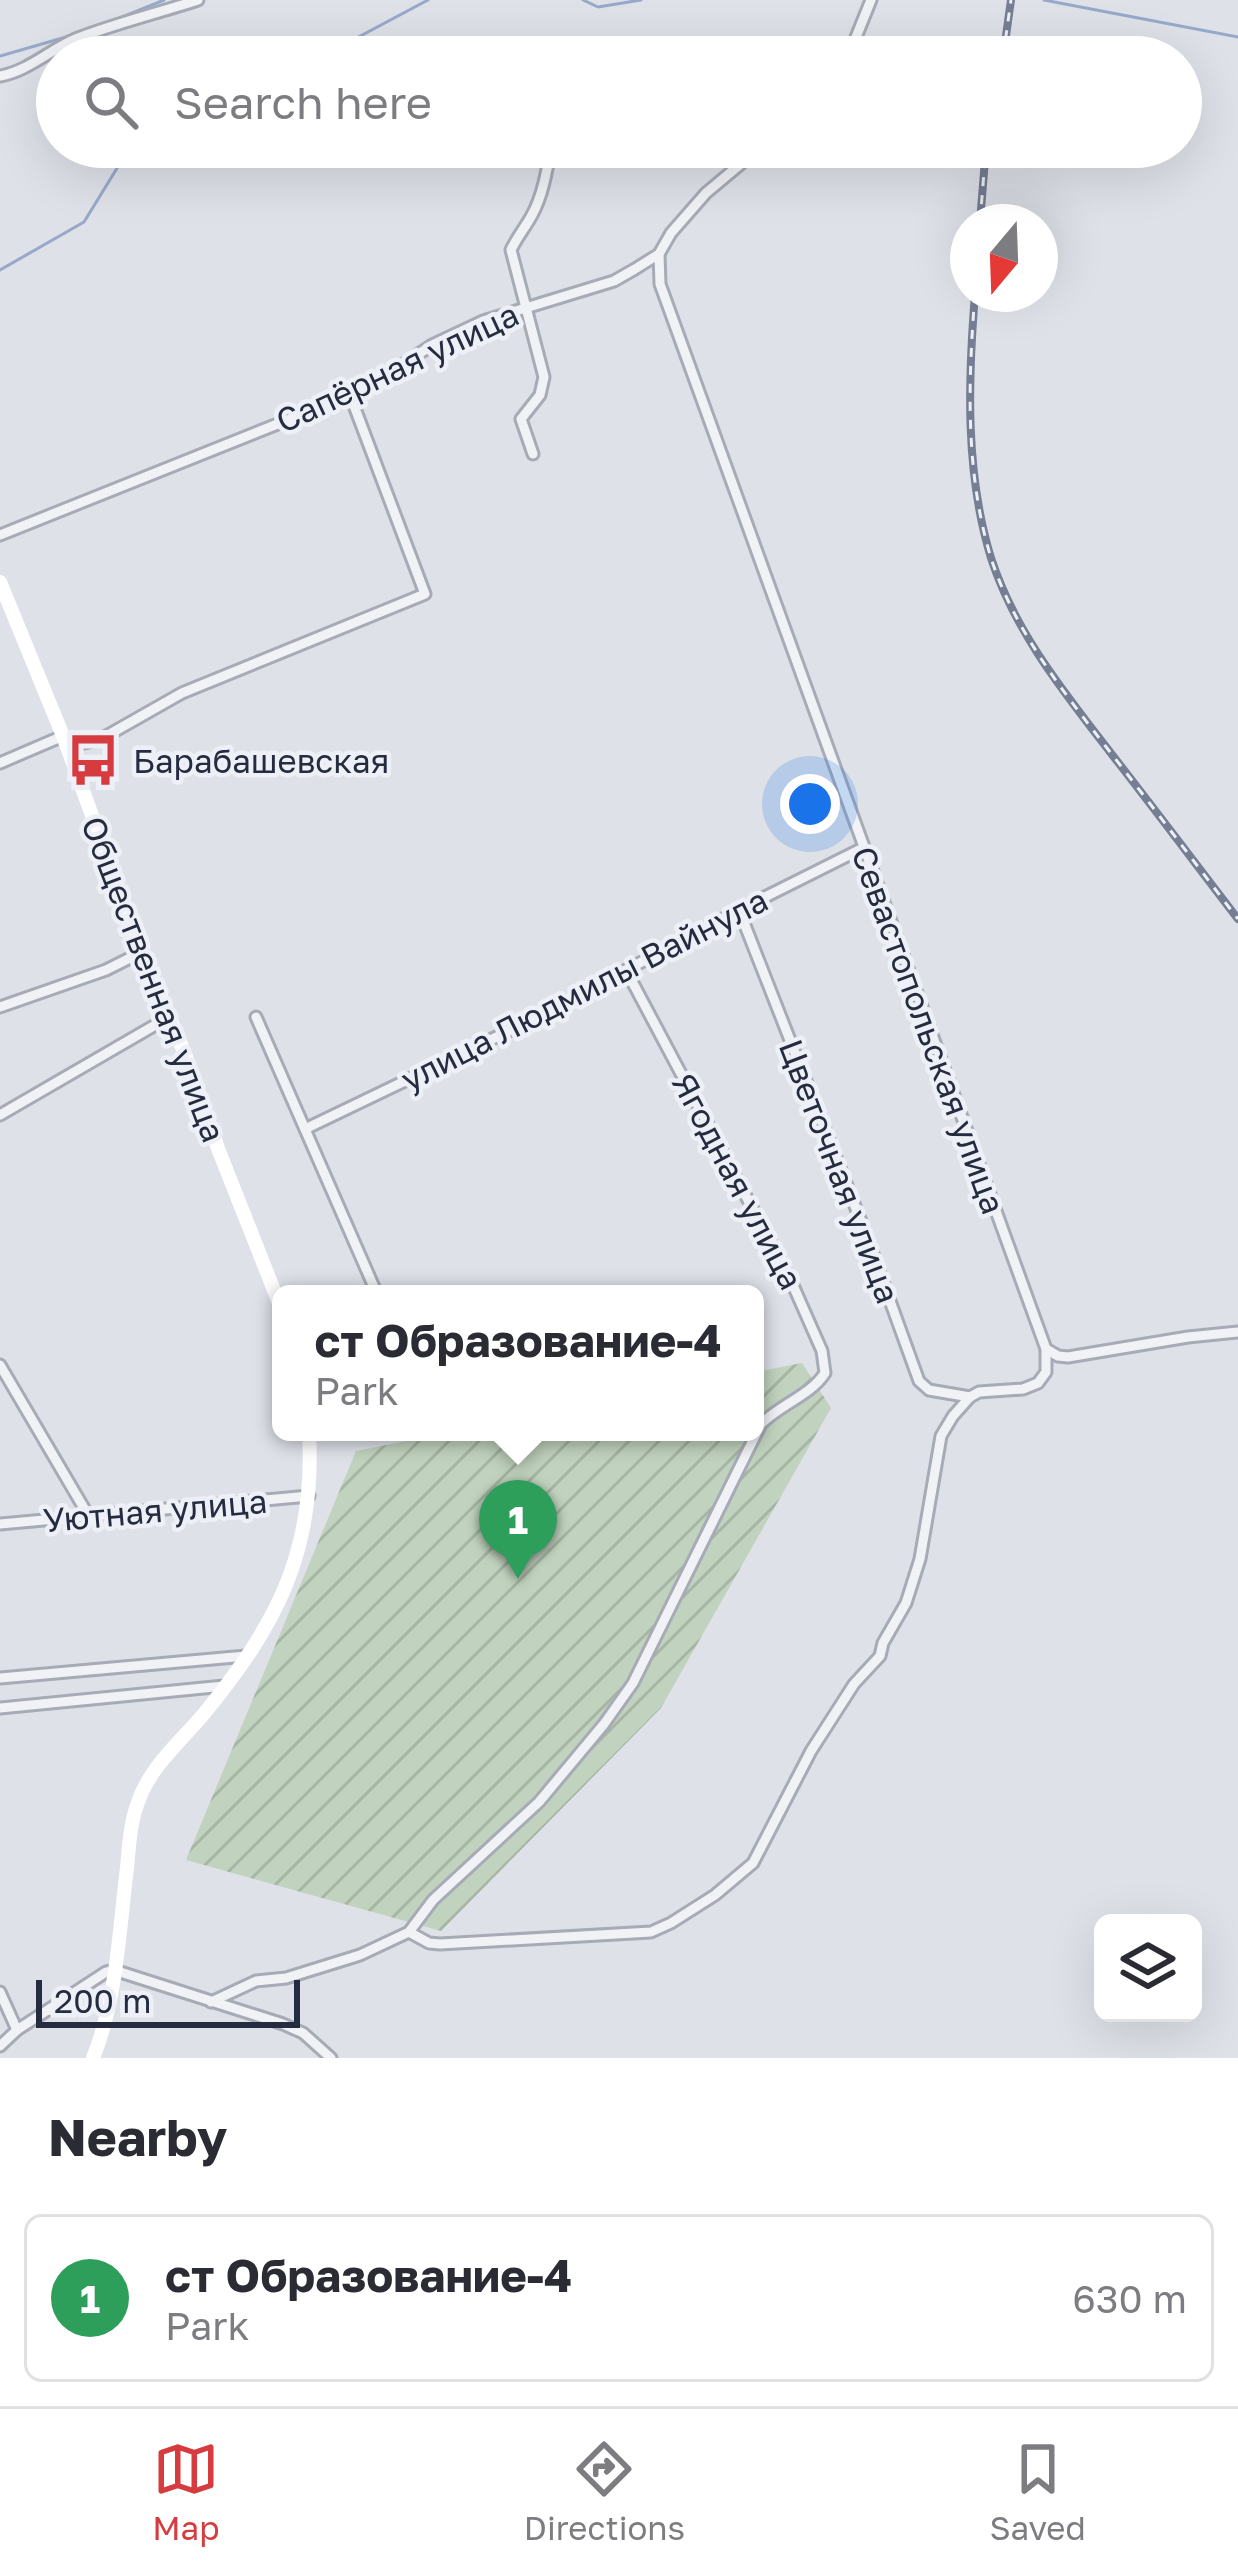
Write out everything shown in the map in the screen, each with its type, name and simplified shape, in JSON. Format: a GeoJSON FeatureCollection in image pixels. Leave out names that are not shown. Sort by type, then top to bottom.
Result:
{"type":"FeatureCollection","features":[{"type":"Feature","properties":{"kind":"main road","name":"Общественная улица"},"geometry":{"type":"LineString","coordinates":[[0,582],[272,1285]]}},
{"type":"Feature","properties":{"kind":"main road"},"geometry":{"type":"LineString","coordinates":[[92,2058],[101,2038],[114,1970],[132,1826],[142,1790],[279,1607],[307,1523],[309,1441]]}},
{"type":"Feature","properties":{"kind":"street"},"geometry":{"type":"LineString","coordinates":[[84,36],[198,0]]}},
{"type":"Feature","properties":{"kind":"street"},"geometry":{"type":"LineString","coordinates":[[856,36],[871,0]]}},
{"type":"Feature","properties":{"kind":"street"},"geometry":{"type":"LineString","coordinates":[[0,76],[36,61]]}},
{"type":"Feature","properties":{"kind":"street"},"geometry":{"type":"LineString","coordinates":[[533,454],[521,419],[540,395],[544,377],[512,250],[537,204],[546,168]]}},
{"type":"Feature","properties":{"kind":"street"},"geometry":{"type":"LineString","coordinates":[[658,254],[706,193],[736,168]]}},
{"type":"Feature","properties":{"kind":"street","name":"Сапёрная улица"},"geometry":{"type":"LineString","coordinates":[[0,535],[350,395],[432,345],[483,321],[614,281],[658,254]]}},
{"type":"Feature","properties":{"kind":"street","name":"Севастопольская улица"},"geometry":{"type":"LineString","coordinates":[[658,254],[659,284],[1046,1349]]}},
{"type":"Feature","properties":{"kind":"street"},"geometry":{"type":"LineString","coordinates":[[0,763],[63,736],[80,744],[101,739],[182,693],[424,594],[350,395]]}},
{"type":"Feature","properties":{"kind":"street","name":"улица Людмилы Вайнула"},"geometry":{"type":"LineString","coordinates":[[305,1129],[542,1015],[863,848]]}},
{"type":"Feature","properties":{"kind":"street","name":"Цветочная улица"},"geometry":{"type":"LineString","coordinates":[[739,910],[919,1381],[929,1390],[970,1397]]}},
{"type":"Feature","properties":{"kind":"street"},"geometry":{"type":"LineString","coordinates":[[0,1007],[106,970],[142,952]]}},
{"type":"Feature","properties":{"kind":"street","name":"Ягодная улица"},"geometry":{"type":"LineString","coordinates":[[626,970],[822,1351],[825,1373],[818,1384],[764,1421]]}},
{"type":"Feature","properties":{"kind":"street"},"geometry":{"type":"LineString","coordinates":[[0,1115],[170,1017]]}},
{"type":"Feature","properties":{"kind":"street"},"geometry":{"type":"LineString","coordinates":[[256,1017],[372,1285]]}},
{"type":"Feature","properties":{"kind":"street"},"geometry":{"type":"LineString","coordinates":[[1046,1349],[1068,1357],[1238,1332]]}},
{"type":"Feature","properties":{"kind":"street"},"geometry":{"type":"LineString","coordinates":[[211,2002],[256,1981],[286,1978],[361,1955],[409,1932],[440,1944],[651,1932],[715,1895],[753,1863],[811,1751],[854,1684],[880,1656],[906,1603],[920,1559],[941,1436],[953,1416],[970,1397],[988,1390],[1023,1389],[1039,1383],[1046,1372],[1046,1349]]}},
{"type":"Feature","properties":{"kind":"street"},"geometry":{"type":"LineString","coordinates":[[2,1372],[88,1515]]}},
{"type":"Feature","properties":{"kind":"street","name":"Ягодная улица"},"geometry":{"type":"LineString","coordinates":[[409,1932],[433,1900],[539,1802],[633,1683],[753,1441]]}},
{"type":"Feature","properties":{"kind":"street","name":"Уютная улица"},"geometry":{"type":"LineString","coordinates":[[0,1524],[309,1496]]}},
{"type":"Feature","properties":{"kind":"street"},"geometry":{"type":"LineString","coordinates":[[0,1678],[245,1656]]}},
{"type":"Feature","properties":{"kind":"street"},"geometry":{"type":"LineString","coordinates":[[0,1708],[224,1686]]}},
{"type":"Feature","properties":{"kind":"street"},"geometry":{"type":"LineString","coordinates":[[0,2046],[17,2030],[114,1970],[283,2024],[303,2033],[332,2058]]}},
{"type":"Feature","properties":{"kind":"street"},"geometry":{"type":"LineString","coordinates":[[0,1992],[17,2030]]}},
{"type":"Feature","properties":{"kind":"green space"},"geometry":{"type":"Polygon","coordinates":[[[802,1363],[831,1408],[661,1708],[441,1931],[186,1860],[356,1451],[407,1441],[764,1441],[764,1370],[802,1363]]]}},
{"type":"Feature","properties":{"kind":"waterway"},"geometry":{"type":"LineString","coordinates":[[105,24],[164,0]]}},
{"type":"Feature","properties":{"kind":"waterway"},"geometry":{"type":"LineString","coordinates":[[360,36],[428,0]]}},
{"type":"Feature","properties":{"kind":"waterway"},"geometry":{"type":"LineString","coordinates":[[583,0],[598,7],[641,0]]}},
{"type":"Feature","properties":{"kind":"waterway"},"geometry":{"type":"LineString","coordinates":[[1044,0],[1238,37]]}},
{"type":"Feature","properties":{"kind":"waterway"},"geometry":{"type":"LineString","coordinates":[[0,56],[36,46]]}},
{"type":"Feature","properties":{"kind":"waterway"},"geometry":{"type":"LineString","coordinates":[[0,270],[84,222],[117,168]]}},
{"type":"Feature","properties":{"kind":"railway"},"geometry":{"type":"LineString","coordinates":[[1006,36],[1011,0]]}},
{"type":"Feature","properties":{"kind":"railway"},"geometry":{"type":"LineString","coordinates":[[981,204],[984,168]]}},
{"type":"Feature","properties":{"kind":"railway"},"geometry":{"type":"LineString","coordinates":[[974,312],[973,460],[983,526],[1001,585],[1058,683],[1238,919]]}},
{"type":"Feature","properties":{"kind":"place","name":"Барабашевская"},"geometry":{"type":"Point","coordinates":[93,760]}},
{"type":"Feature","properties":{"kind":"place","name":"ст Образование-4"},"geometry":{"type":"Point","coordinates":[518,1579]}}]}
